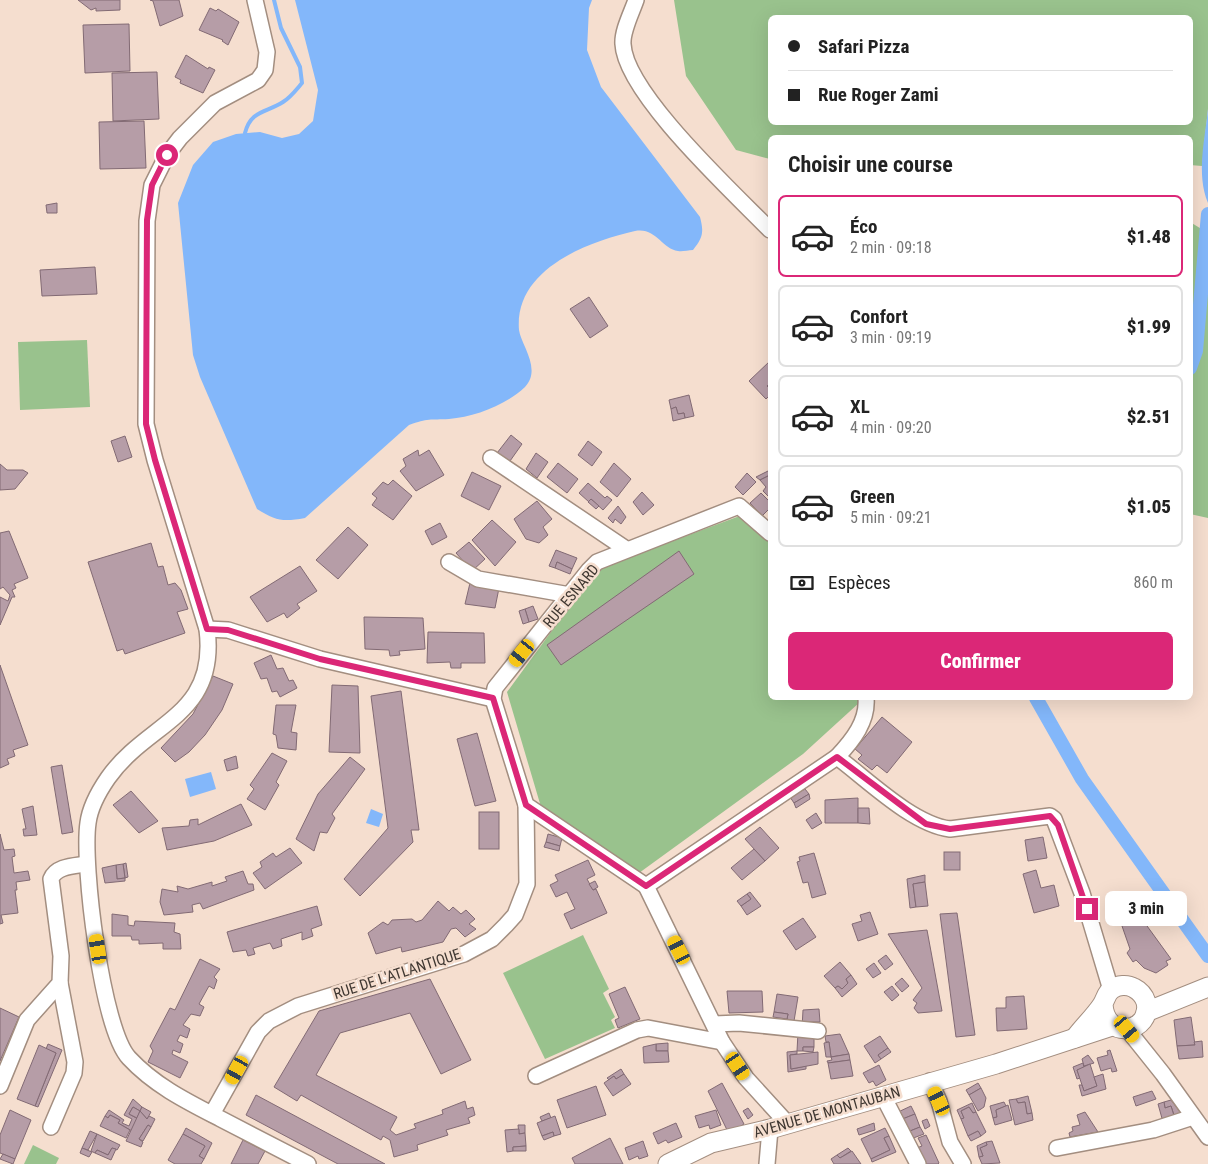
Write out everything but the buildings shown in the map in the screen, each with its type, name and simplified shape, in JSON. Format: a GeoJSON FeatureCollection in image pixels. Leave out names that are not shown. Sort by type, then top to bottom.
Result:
{"type":"FeatureCollection","features":[{"type":"Feature","properties":{"kind":"main road","name":"AVENUE DE MONTAUBAN"},"geometry":{"type":"LineString","coordinates":[[1107,997],[1124,985],[1166,996],[1188,994]]}},
{"type":"Feature","properties":{"kind":"main road"},"geometry":{"type":"LineString","coordinates":[[1132,986],[1144,996],[1146,1012]]}},
{"type":"Feature","properties":{"kind":"main road","name":"AVENUE DE MONTAUBAN"},"geometry":{"type":"LineString","coordinates":[[668,1164],[711,1143],[778,1126],[930,1081],[996,1064],[1074,1038],[1139,1024],[1146,1012],[1208,987]]}},
{"type":"Feature","properties":{"kind":"main road"},"geometry":{"type":"LineString","coordinates":[[1107,997],[1106,1020],[1120,1027]]}},
{"type":"Feature","properties":{"kind":"main road"},"geometry":{"type":"LineString","coordinates":[[1074,1038],[1107,997]]}},
{"type":"Feature","properties":{"kind":"street"},"geometry":{"type":"LineString","coordinates":[[255,0],[267,52],[265,70],[258,80],[216,103],[180,138],[167,155],[152,185],[147,220],[146,424],[155,460],[207,629],[209,644],[205,668],[191,701],[179,715],[133,748],[117,765],[96,799],[88,820],[86,864],[109,1014],[118,1039],[128,1057],[142,1071],[181,1099],[308,1164]]}},
{"type":"Feature","properties":{"kind":"street"},"geometry":{"type":"LineString","coordinates":[[636,0],[623,42],[626,59],[645,94],[667,122],[768,228]]}},
{"type":"Feature","properties":{"kind":"street"},"geometry":{"type":"LineString","coordinates":[[490,458],[626,549]]}},
{"type":"Feature","properties":{"kind":"street","name":"RUE ESNARD"},"geometry":{"type":"LineString","coordinates":[[493,698],[498,682],[593,566],[626,549],[739,506],[768,531]]}},
{"type":"Feature","properties":{"kind":"street"},"geometry":{"type":"LineString","coordinates":[[449,562],[478,579],[570,595]]}},
{"type":"Feature","properties":{"kind":"street"},"geometry":{"type":"LineString","coordinates":[[207,629],[228,630],[320,659],[493,698],[526,805],[646,886],[722,1042],[778,1126],[767,1164]]}},
{"type":"Feature","properties":{"kind":"street"},"geometry":{"type":"LineString","coordinates":[[646,886],[837,757],[863,723],[867,706],[866,700]]}},
{"type":"Feature","properties":{"kind":"street"},"geometry":{"type":"LineString","coordinates":[[837,757],[910,813],[935,827],[950,829],[1050,816],[1054,819],[1082,893],[1107,997]]}},
{"type":"Feature","properties":{"kind":"street","name":"RUE DE L'ATLANTIQUE"},"geometry":{"type":"LineString","coordinates":[[212,1114],[258,1032],[269,1021],[298,1006],[464,954],[492,938],[506,925],[516,915],[527,884],[526,805]]}},
{"type":"Feature","properties":{"kind":"street"},"geometry":{"type":"LineString","coordinates":[[51,1127],[74,1073],[75,1062],[60,983],[61,956],[51,879],[53,874],[62,868],[86,864]]}},
{"type":"Feature","properties":{"kind":"street"},"geometry":{"type":"LineString","coordinates":[[0,1086],[27,1020],[60,983]]}},
{"type":"Feature","properties":{"kind":"street"},"geometry":{"type":"LineString","coordinates":[[714,1024],[739,1023],[818,1031]]}},
{"type":"Feature","properties":{"kind":"street"},"geometry":{"type":"LineString","coordinates":[[1120,1027],[1163,1074],[1208,1137]]}},
{"type":"Feature","properties":{"kind":"street"},"geometry":{"type":"LineString","coordinates":[[536,1076],[638,1030],[648,1028],[722,1042]]}},
{"type":"Feature","properties":{"kind":"street"},"geometry":{"type":"LineString","coordinates":[[930,1081],[939,1101],[950,1142],[963,1164]]}},
{"type":"Feature","properties":{"kind":"street"},"geometry":{"type":"LineString","coordinates":[[883,1096],[918,1164]]}},
{"type":"Feature","properties":{"kind":"street"},"geometry":{"type":"LineString","coordinates":[[1057,1148],[1153,1130],[1193,1117]]}},
{"type":"Feature","properties":{"kind":"green space"},"geometry":{"type":"Polygon","coordinates":[[[674,0],[1208,0],[1208,109],[1202,166],[1193,165],[1193,135],[768,135],[768,158],[736,150],[686,76],[674,0]]]}},
{"type":"Feature","properties":{"kind":"green space"},"geometry":{"type":"Polygon","coordinates":[[[1193,224],[1208,233],[1208,518],[1193,515],[1193,224]]]}},
{"type":"Feature","properties":{"kind":"green space"},"geometry":{"type":"Polygon","coordinates":[[[87,340],[90,407],[20,410],[18,342],[87,340]]]}},
{"type":"Feature","properties":{"kind":"green space"},"geometry":{"type":"Polygon","coordinates":[[[745,514],[768,534],[768,700],[860,700],[803,754],[639,873],[541,807],[507,692],[597,569],[745,514]]]}},
{"type":"Feature","properties":{"kind":"green space"},"geometry":{"type":"Polygon","coordinates":[[[583,935],[609,989],[603,993],[615,1017],[611,1020],[615,1028],[545,1059],[503,973],[583,935]]]}},
{"type":"Feature","properties":{"kind":"green space"},"geometry":{"type":"Polygon","coordinates":[[[33,1145],[59,1158],[56,1164],[24,1164],[33,1145]]]}},
{"type":"Feature","properties":{"kind":"water"},"geometry":{"type":"Polygon","coordinates":[[[295,0],[592,0],[589,8],[587,50],[601,87],[700,217],[702,231],[701,238],[693,250],[680,251],[672,249],[648,232],[635,231],[575,251],[557,262],[541,275],[528,291],[521,309],[519,330],[529,357],[532,373],[525,387],[499,405],[479,413],[459,418],[425,420],[409,425],[305,518],[280,520],[257,509],[200,377],[193,355],[178,203],[193,165],[213,142],[236,134],[260,132],[282,138],[299,134],[313,121],[318,90],[295,0]]]}},
{"type":"Feature","properties":{"kind":"water"},"geometry":{"type":"Polygon","coordinates":[[[1208,109],[1208,203],[1204,192],[1202,168],[1208,109]]]}},
{"type":"Feature","properties":{"kind":"water"},"geometry":{"type":"Polygon","coordinates":[[[211,772],[216,789],[190,797],[185,779],[211,772]]]}},
{"type":"Feature","properties":{"kind":"water"},"geometry":{"type":"Polygon","coordinates":[[[371,809],[383,814],[379,827],[366,823],[371,809]]]}},
{"type":"Feature","properties":{"kind":"waterway"},"geometry":{"type":"LineString","coordinates":[[245,133],[255,116],[286,100],[302,83],[300,67],[281,28],[274,0]]}},
{"type":"Feature","properties":{"kind":"waterway"},"geometry":{"type":"LineString","coordinates":[[1193,360],[1196,351],[1208,214]]}},
{"type":"Feature","properties":{"kind":"waterway"},"geometry":{"type":"LineString","coordinates":[[1037,700],[1082,779],[1208,956]]}},
{"type":"Feature","properties":{"kind":"route"},"geometry":{"type":"LineString","coordinates":[[167,155],[152,185],[147,220],[146,424],[155,460],[207,629],[228,630],[320,659],[432,686],[493,698],[526,805],[646,886],[837,757],[910,813],[926,824],[935,827],[950,829],[1050,816],[1058,825],[1087,909]]}}]}
